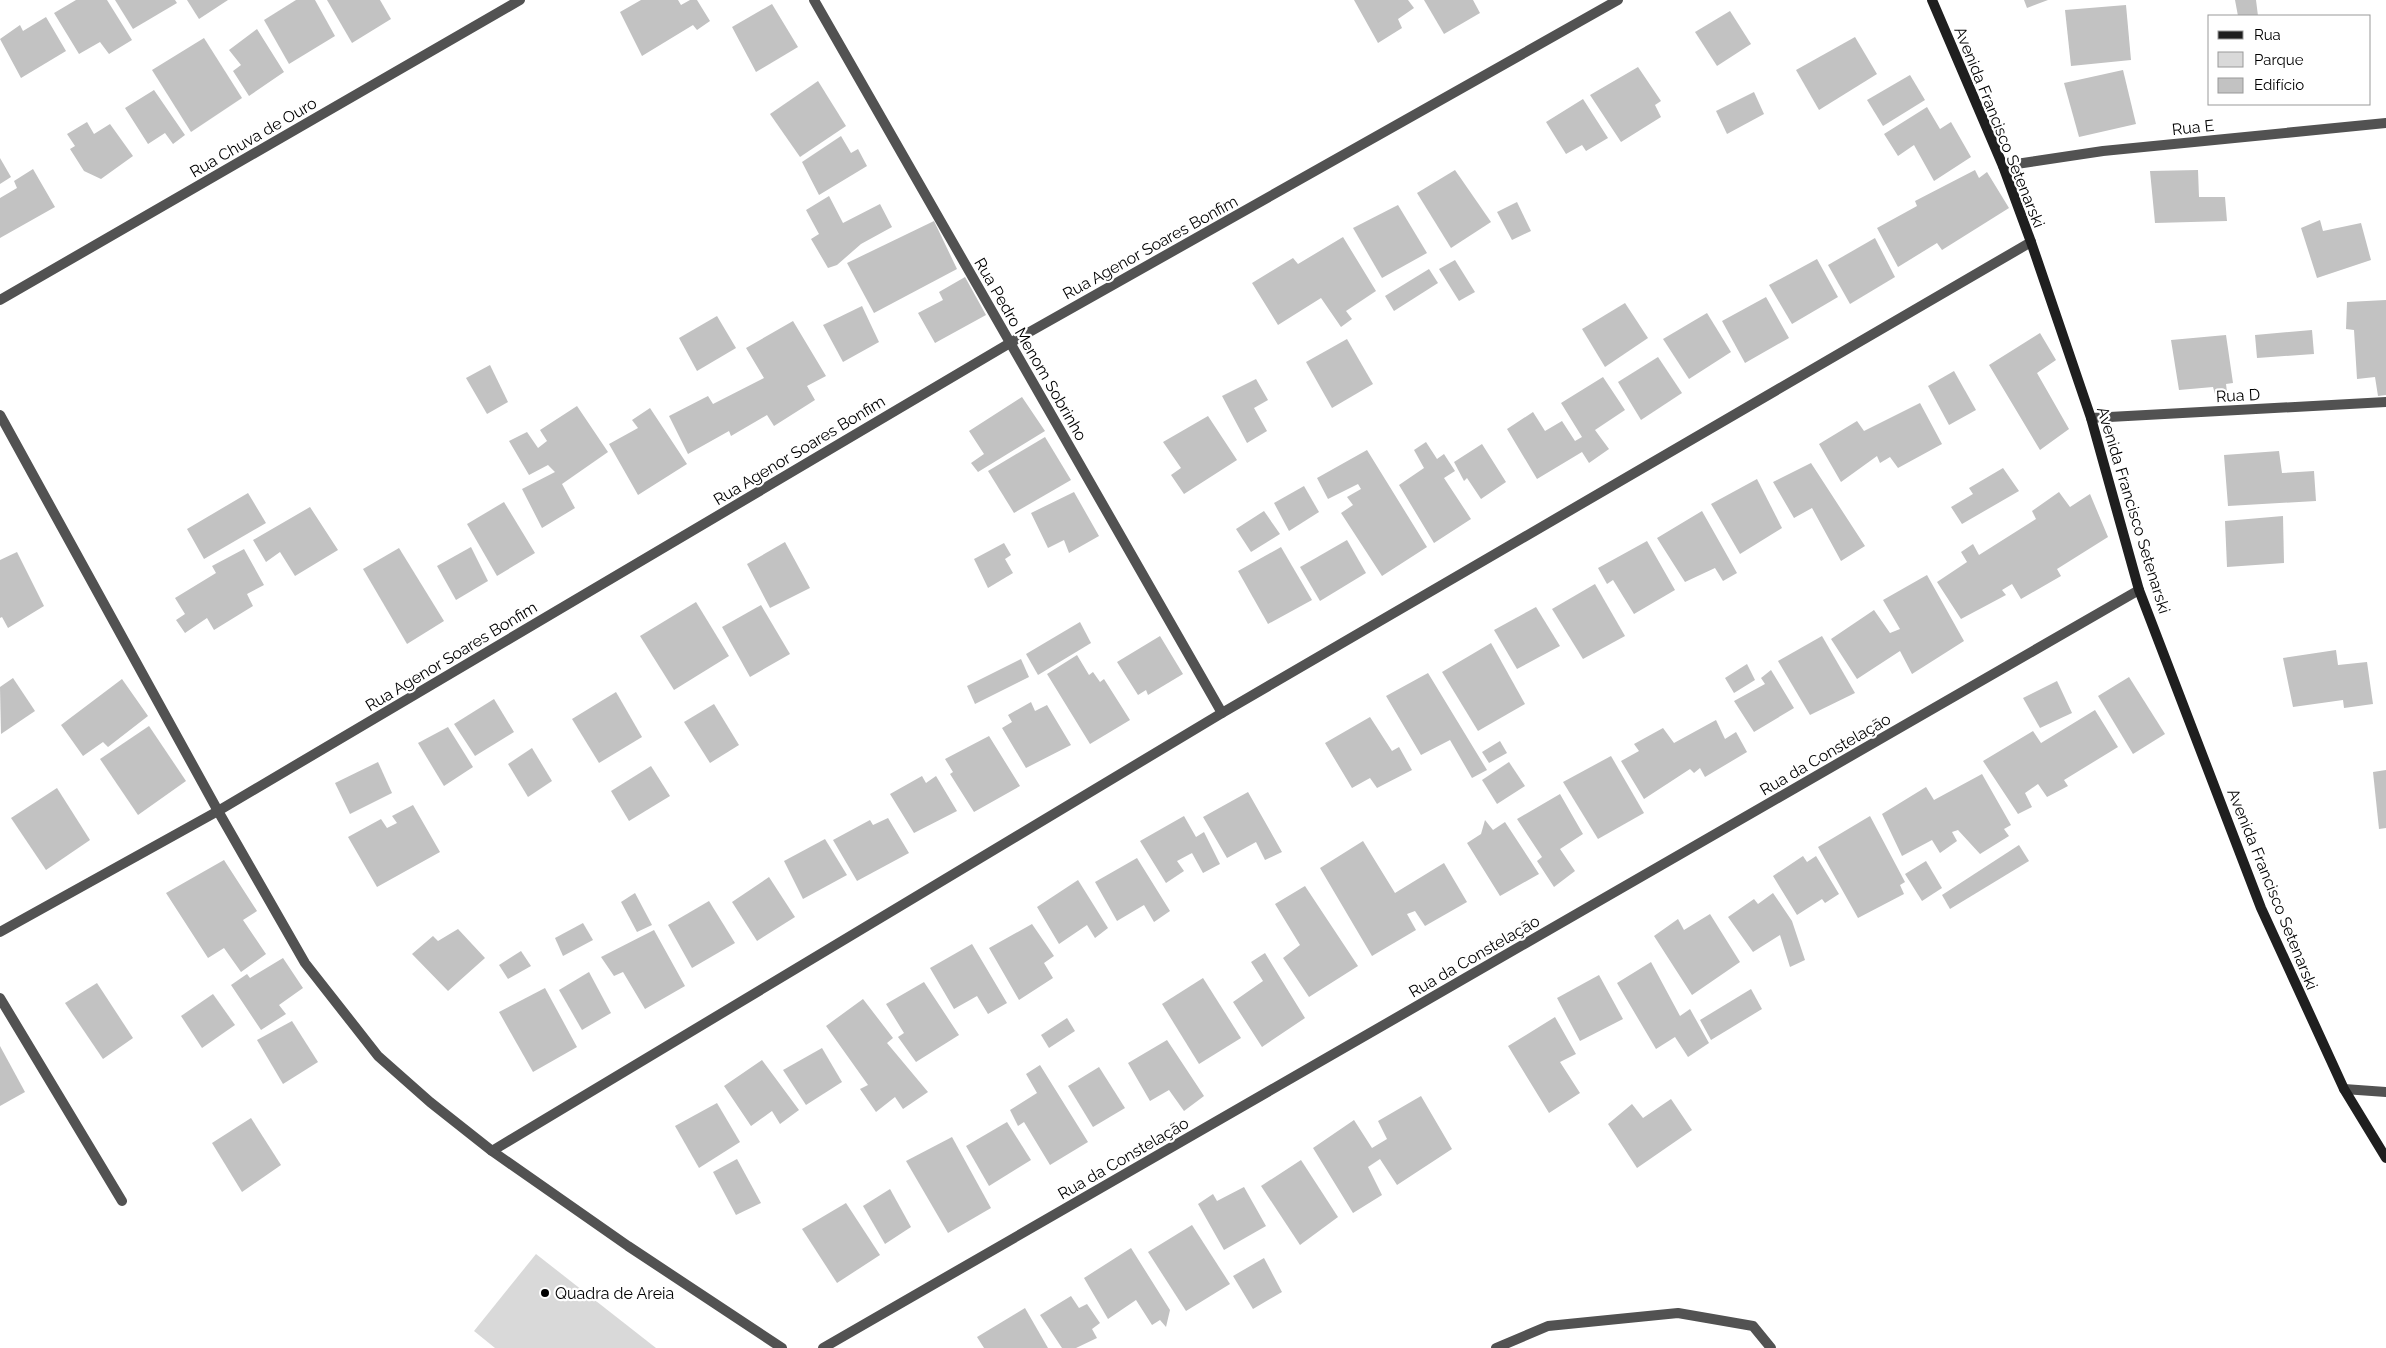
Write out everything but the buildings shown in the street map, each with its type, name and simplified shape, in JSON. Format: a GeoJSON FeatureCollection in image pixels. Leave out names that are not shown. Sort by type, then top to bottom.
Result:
{"type":"FeatureCollection","features":[{"type":"Feature","properties":{"kind":"street","name":"Rua Chuva de Ouro"},"geometry":{"type":"LineString","coordinates":[[0,300],[520,0]]}},
{"type":"Feature","properties":{"kind":"street","name":"Rua Pedro Menom Sobrinho"},"geometry":{"type":"LineString","coordinates":[[814,0],[1222,714]]}},
{"type":"Feature","properties":{"kind":"street","name":"Rua Agenor Soares Bonfim"},"geometry":{"type":"LineString","coordinates":[[0,932],[218,811],[1010,343],[1618,0]]}},
{"type":"Feature","properties":{"kind":"street","name":"Avenida Francisco Setenarski"},"geometry":{"type":"LineString","coordinates":[[1932,0],[2003,166],[2031,242],[2091,418],[2139,590],[2261,908],[2344,1089],[2386,1158]]}},
{"type":"Feature","properties":{"kind":"street","name":"Rua E"},"geometry":{"type":"LineString","coordinates":[[2003,166],[2103,151],[2386,123]]}},
{"type":"Feature","properties":{"kind":"street"},"geometry":{"type":"LineString","coordinates":[[492,1151],[1222,714],[2031,242]]}},
{"type":"Feature","properties":{"kind":"street","name":"Rua D"},"geometry":{"type":"LineString","coordinates":[[2091,418],[2386,402]]}},
{"type":"Feature","properties":{"kind":"street"},"geometry":{"type":"LineString","coordinates":[[0,415],[218,811],[305,963],[378,1056],[430,1102],[492,1151],[628,1246],[782,1348]]}},
{"type":"Feature","properties":{"kind":"street","name":"Rua da Constelação"},"geometry":{"type":"LineString","coordinates":[[823,1348],[2139,590]]}},
{"type":"Feature","properties":{"kind":"street"},"geometry":{"type":"LineString","coordinates":[[0,998],[122,1201]]}},
{"type":"Feature","properties":{"kind":"street"},"geometry":{"type":"LineString","coordinates":[[2344,1089],[2386,1092]]}},
{"type":"Feature","properties":{"kind":"street"},"geometry":{"type":"LineString","coordinates":[[1496,1348],[1548,1326],[1678,1313],[1753,1326],[1771,1348]]}},
{"type":"Feature","properties":{"kind":"green space","name":"Quadra de Areia"},"geometry":{"type":"Polygon","coordinates":[[[536,1254],[656,1348],[495,1348],[474,1331],[536,1254]]]}},
{"type":"Feature","properties":{"kind":"place","name":"Quadra de Areia"},"geometry":{"type":"Point","coordinates":[545,1293]}}]}
